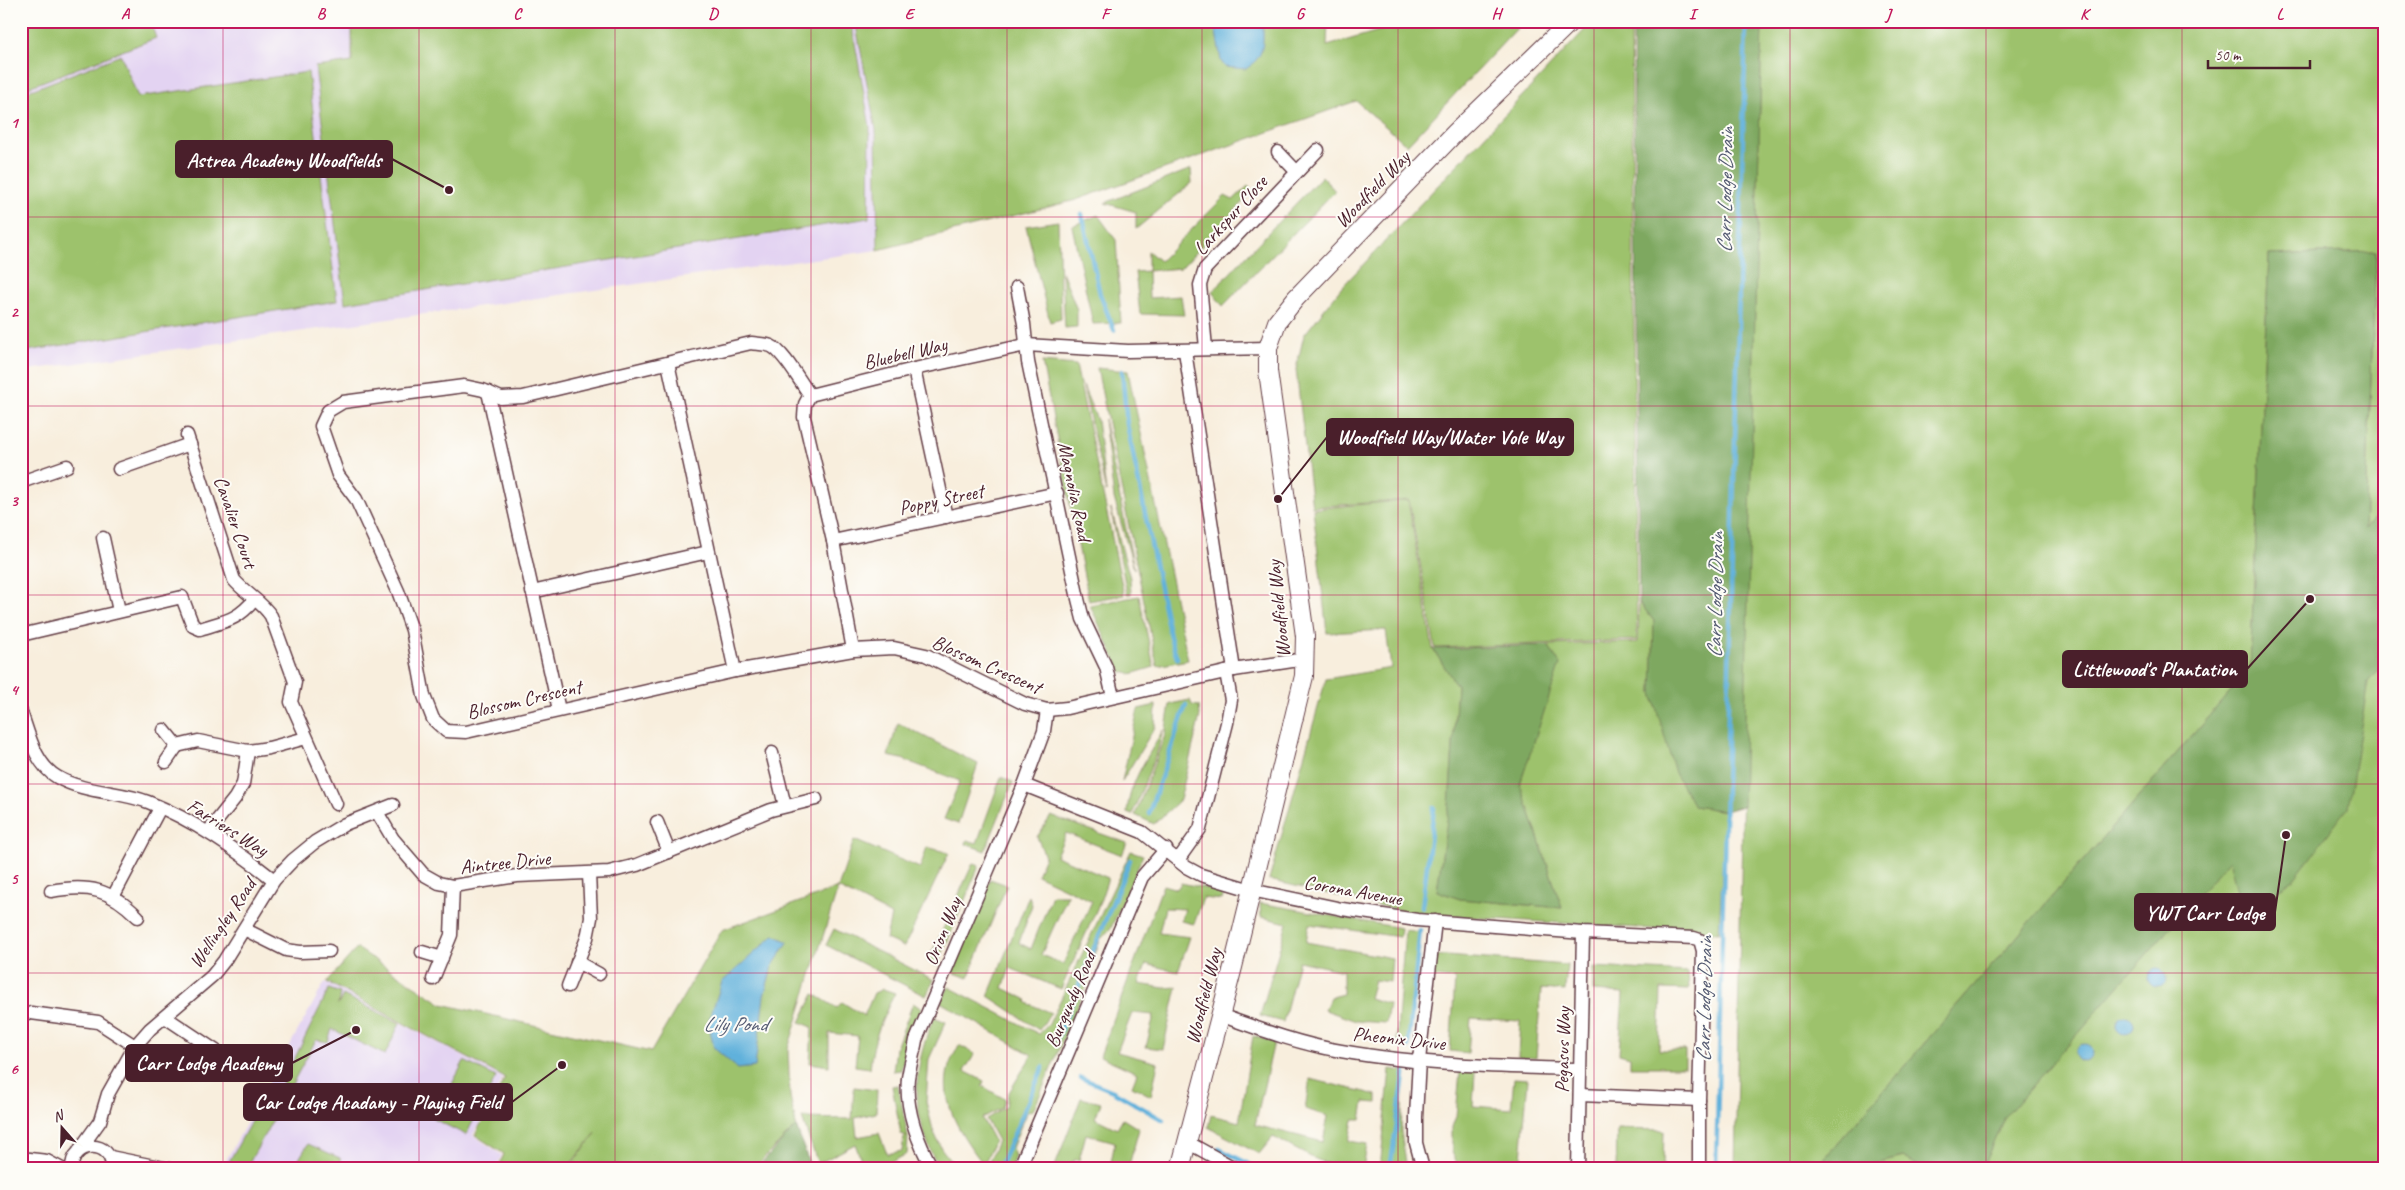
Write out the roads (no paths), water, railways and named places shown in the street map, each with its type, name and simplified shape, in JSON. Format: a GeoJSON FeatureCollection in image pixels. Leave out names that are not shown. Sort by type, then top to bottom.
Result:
{"type":"FeatureCollection","features":[{"type":"Feature","properties":{"kind":"street","name":"Woodfield Way"},"geometry":{"type":"LineString","coordinates":[[1456,133],[1505,74],[1554,21]]}},
{"type":"Feature","properties":{"kind":"street","name":"Woodfield Way"},"geometry":{"type":"LineString","coordinates":[[1180,1169],[1304,676],[1305,636],[1268,371],[1268,348],[1276,322],[1296,298],[1456,133],[1571,21]]}},
{"type":"Feature","properties":{"kind":"street","name":"Larkspur Close"},"geometry":{"type":"LineString","coordinates":[[1206,348],[1200,285],[1205,269],[1318,150]]}},
{"type":"Feature","properties":{"kind":"street","name":"Larkspur Close"},"geometry":{"type":"LineString","coordinates":[[1278,152],[1296,171]]}},
{"type":"Feature","properties":{"kind":"street","name":"Magnolia Road"},"geometry":{"type":"LineString","coordinates":[[1017,287],[1026,346],[1078,600],[1083,619],[1106,667],[1113,697]]}},
{"type":"Feature","properties":{"kind":"street","name":"Blossom Crescent"},"geometry":{"type":"LineString","coordinates":[[810,395],[797,379],[785,358],[771,346],[751,343],[523,397],[501,398],[488,392],[464,386],[342,402],[328,411],[321,426],[338,475],[356,499],[409,622],[424,696],[433,719],[446,731],[466,732],[735,671],[853,650],[894,648],[926,654],[1025,704],[1047,710],[1067,708],[1230,671],[1305,659]]}},
{"type":"Feature","properties":{"kind":"street","name":"Bluebell Way"},"geometry":{"type":"LineString","coordinates":[[810,395],[914,369],[1026,346],[1128,351],[1268,348]]}},
{"type":"Feature","properties":{"kind":"street"},"geometry":{"type":"LineString","coordinates":[[1178,860],[1200,829],[1231,700],[1230,671],[1184,351]]}},
{"type":"Feature","properties":{"kind":"street"},"geometry":{"type":"LineString","coordinates":[[668,363],[735,671]]}},
{"type":"Feature","properties":{"kind":"street"},"geometry":{"type":"LineString","coordinates":[[914,369],[946,517]]}},
{"type":"Feature","properties":{"kind":"street"},"geometry":{"type":"LineString","coordinates":[[488,392],[559,710]]}},
{"type":"Feature","properties":{"kind":"street"},"geometry":{"type":"LineString","coordinates":[[810,395],[805,404],[804,417],[834,541],[853,650]]}},
{"type":"Feature","properties":{"kind":"street","name":"Cavalier Court"},"geometry":{"type":"LineString","coordinates":[[119,469],[188,440],[234,580],[254,600],[266,608],[271,616],[295,682],[291,702],[336,804]]}},
{"type":"Feature","properties":{"kind":"street"},"geometry":{"type":"LineString","coordinates":[[21,482],[67,466]]}},
{"type":"Feature","properties":{"kind":"street","name":"Poppy Street"},"geometry":{"type":"LineString","coordinates":[[834,541],[1057,493]]}},
{"type":"Feature","properties":{"kind":"street"},"geometry":{"type":"LineString","coordinates":[[103,538],[119,611]]}},
{"type":"Feature","properties":{"kind":"street"},"geometry":{"type":"LineString","coordinates":[[532,592],[708,552]]}},
{"type":"Feature","properties":{"kind":"street"},"geometry":{"type":"LineString","coordinates":[[21,635],[88,621],[119,611],[182,597],[193,626],[200,628],[235,618],[243,613],[254,600]]}},
{"type":"Feature","properties":{"kind":"street","name":"Orion Way"},"geometry":{"type":"LineString","coordinates":[[933,1169],[922,1152],[911,1110],[908,1080],[916,1040],[1024,785],[1044,731],[1047,710]]}},
{"type":"Feature","properties":{"kind":"street","name":"Farriers Way"},"geometry":{"type":"LineString","coordinates":[[21,712],[34,750],[42,764],[56,777],[73,784],[130,797],[160,808],[208,832],[274,880]]}},
{"type":"Feature","properties":{"kind":"street"},"geometry":{"type":"LineString","coordinates":[[164,730],[177,746]]}},
{"type":"Feature","properties":{"kind":"street"},"geometry":{"type":"LineString","coordinates":[[166,762],[177,746],[198,741],[248,751],[269,748],[306,738]]}},
{"type":"Feature","properties":{"kind":"street"},"geometry":{"type":"LineString","coordinates":[[208,832],[235,798],[243,784],[248,751]]}},
{"type":"Feature","properties":{"kind":"street"},"geometry":{"type":"LineString","coordinates":[[772,753],[784,806]]}},
{"type":"Feature","properties":{"kind":"street","name":"Corona Avenue"},"geometry":{"type":"LineString","coordinates":[[1024,785],[1142,832],[1166,849],[1186,867],[1202,875],[1251,890],[1342,909],[1435,921],[1694,938],[1700,940],[1703,951],[1699,1100]]}},
{"type":"Feature","properties":{"kind":"street","name":"Aintree Drive"},"geometry":{"type":"LineString","coordinates":[[377,812],[393,839],[423,874],[439,883],[453,886],[517,876],[589,874],[637,865],[784,806],[816,799]]}},
{"type":"Feature","properties":{"kind":"street","name":"Wellingley Road"},"geometry":{"type":"LineString","coordinates":[[72,1169],[74,1157],[100,1120],[108,1094],[135,1046],[150,1029],[212,976],[274,880],[293,860],[315,842],[345,824],[393,806]]}},
{"type":"Feature","properties":{"kind":"street"},"geometry":{"type":"LineString","coordinates":[[112,897],[160,808]]}},
{"type":"Feature","properties":{"kind":"street"},"geometry":{"type":"LineString","coordinates":[[657,822],[669,852]]}},
{"type":"Feature","properties":{"kind":"street","name":"Burgundy Road"},"geometry":{"type":"LineString","coordinates":[[1019,1169],[1142,877],[1166,849]]}},
{"type":"Feature","properties":{"kind":"street"},"geometry":{"type":"LineString","coordinates":[[568,986],[587,938],[591,918],[589,874]]}},
{"type":"Feature","properties":{"kind":"street"},"geometry":{"type":"LineString","coordinates":[[51,891],[75,886],[100,890],[138,916]]}},
{"type":"Feature","properties":{"kind":"street"},"geometry":{"type":"LineString","coordinates":[[433,979],[451,935],[453,886]]}},
{"type":"Feature","properties":{"kind":"street"},"geometry":{"type":"LineString","coordinates":[[1422,1169],[1416,1143],[1419,1060],[1435,921]]}},
{"type":"Feature","properties":{"kind":"street"},"geometry":{"type":"LineString","coordinates":[[244,929],[286,950],[329,952]]}},
{"type":"Feature","properties":{"kind":"street","name":"Pegasus Way"},"geometry":{"type":"LineString","coordinates":[[1578,1169],[1583,932]]}},
{"type":"Feature","properties":{"kind":"street"},"geometry":{"type":"LineString","coordinates":[[422,952],[442,958]]}},
{"type":"Feature","properties":{"kind":"street"},"geometry":{"type":"LineString","coordinates":[[577,962],[599,974]]}},
{"type":"Feature","properties":{"kind":"street"},"geometry":{"type":"LineString","coordinates":[[32,1013],[105,1024],[135,1046]]}},
{"type":"Feature","properties":{"kind":"street","name":"Pheonix Drive"},"geometry":{"type":"LineString","coordinates":[[1220,1015],[1269,1033],[1339,1051],[1419,1060],[1580,1069]]}},
{"type":"Feature","properties":{"kind":"street"},"geometry":{"type":"LineString","coordinates":[[165,1017],[231,1061]]}},
{"type":"Feature","properties":{"kind":"street"},"geometry":{"type":"LineString","coordinates":[[1580,1095],[1699,1100],[1700,1169]]}},
{"type":"Feature","properties":{"kind":"street","name":"Wellingley Road"},"geometry":{"type":"LineString","coordinates":[[100,1120],[110,1159]]}},
{"type":"Feature","properties":{"kind":"street"},"geometry":{"type":"LineString","coordinates":[[1187,1142],[1236,1169]]}},
{"type":"Feature","properties":{"kind":"street"},"geometry":{"type":"LineString","coordinates":[[48,1161],[95,1146],[110,1159],[124,1158],[136,1166],[169,1169]]}},
{"type":"Feature","properties":{"kind":"street"},"geometry":{"type":"LineString","coordinates":[[21,1158],[48,1161],[62,1169]]}},
{"type":"Feature","properties":{"kind":"water"},"geometry":{"type":"Polygon","coordinates":[[[1214,21],[1263,21],[1263,43],[1260,54],[1246,69],[1225,67],[1221,61],[1214,21]]]}},
{"type":"Feature","properties":{"kind":"water","name":"Lily Pond"},"geometry":{"type":"Polygon","coordinates":[[[774,935],[788,942],[772,967],[764,996],[755,1067],[738,1069],[714,1048],[708,1023],[722,982],[774,935]]]}},
{"type":"Feature","properties":{"kind":"water"},"geometry":{"type":"Polygon","coordinates":[[[2153,969],[2161,969],[2166,974],[2164,985],[2153,987],[2148,982],[2148,974],[2153,969]]]}},
{"type":"Feature","properties":{"kind":"water"},"geometry":{"type":"Polygon","coordinates":[[[2121,1016],[2129,1016],[2134,1021],[2132,1032],[2121,1034],[2116,1029],[2116,1021],[2121,1016]]]}},
{"type":"Feature","properties":{"kind":"water"},"geometry":{"type":"Polygon","coordinates":[[[2080,1044],[2088,1044],[2093,1049],[2091,1060],[2080,1062],[2075,1057],[2075,1049],[2080,1044]]]}},
{"type":"Feature","properties":{"kind":"waterway","name":"Carr Lodge Drain"},"geometry":{"type":"LineString","coordinates":[[1716,1169],[1746,21]]}},
{"type":"Feature","properties":{"kind":"waterway"},"geometry":{"type":"LineString","coordinates":[[1082,214],[1100,294],[1114,330]]}},
{"type":"Feature","properties":{"kind":"waterway"},"geometry":{"type":"LineString","coordinates":[[1122,371],[1127,424],[1170,637],[1177,658]]}},
{"type":"Feature","properties":{"kind":"waterway"},"geometry":{"type":"LineString","coordinates":[[1149,813],[1186,705]]}},
{"type":"Feature","properties":{"kind":"waterway"},"geometry":{"type":"LineString","coordinates":[[1422,907],[1434,808]]}},
{"type":"Feature","properties":{"kind":"waterway"},"geometry":{"type":"LineString","coordinates":[[1057,1039],[1130,860]]}},
{"type":"Feature","properties":{"kind":"waterway"},"geometry":{"type":"LineString","coordinates":[[1408,1048],[1420,930]]}},
{"type":"Feature","properties":{"kind":"waterway"},"geometry":{"type":"LineString","coordinates":[[999,1169],[1043,1067]]}},
{"type":"Feature","properties":{"kind":"waterway"},"geometry":{"type":"LineString","coordinates":[[1390,1169],[1405,1069]]}},
{"type":"Feature","properties":{"kind":"waterway"},"geometry":{"type":"LineString","coordinates":[[1081,1078],[1113,1091],[1163,1120]]}},
{"type":"Feature","properties":{"kind":"waterway"},"geometry":{"type":"LineString","coordinates":[[1219,1149],[1259,1169]]}},
{"type":"Feature","properties":{"kind":"place","name":"Astrea Academy Woodfields"},"geometry":{"type":"Point","coordinates":[449,190]}},
{"type":"Feature","properties":{"kind":"place","name":"Woodfield Way/Water Vole Way"},"geometry":{"type":"Point","coordinates":[1278,499]}},
{"type":"Feature","properties":{"kind":"place","name":"Littlewood's Plantation"},"geometry":{"type":"Point","coordinates":[2310,599]}},
{"type":"Feature","properties":{"kind":"place","name":"YWT Carr Lodge"},"geometry":{"type":"Point","coordinates":[2286,835]}},
{"type":"Feature","properties":{"kind":"place","name":"Carr Lodge Academy"},"geometry":{"type":"Point","coordinates":[356,1030]}},
{"type":"Feature","properties":{"kind":"place","name":"Car Lodge Acadamy - Playing Field"},"geometry":{"type":"Point","coordinates":[562,1065]}}]}
